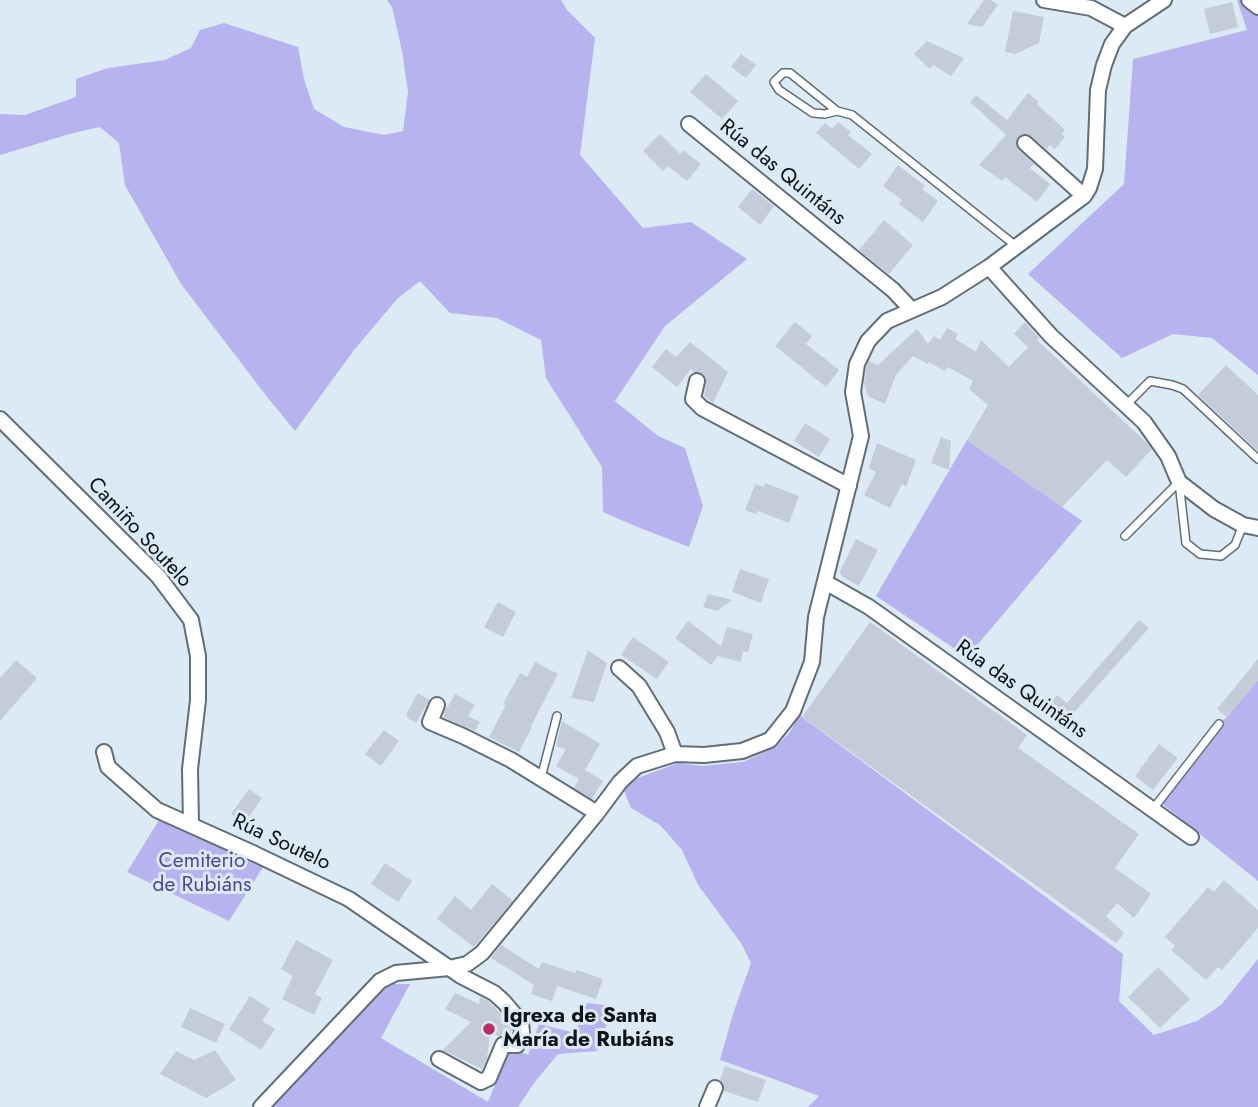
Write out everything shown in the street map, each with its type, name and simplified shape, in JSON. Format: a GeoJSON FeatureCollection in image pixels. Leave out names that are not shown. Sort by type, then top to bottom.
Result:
{"type":"FeatureCollection","features":[{"type":"Feature","properties":{"kind":"street"},"geometry":{"type":"LineString","coordinates":[[1044,0],[1091,8],[1125,26]]}},
{"type":"Feature","properties":{"kind":"street"},"geometry":{"type":"LineString","coordinates":[[263,1106],[380,981],[396,973],[467,964],[482,953],[620,782],[637,766],[675,754],[704,755],[742,751],[770,740],[793,711],[812,662],[816,617],[861,436],[853,392],[856,363],[868,341],[887,321],[942,297],[989,267],[1084,196],[1095,169],[1098,90],[1112,44],[1125,26],[1164,0]]}},
{"type":"Feature","properties":{"kind":"street"},"geometry":{"type":"LineString","coordinates":[[1249,0],[1258,7]]}},
{"type":"Feature","properties":{"kind":"street","name":"Rúa das Quintáns"},"geometry":{"type":"LineString","coordinates":[[689,124],[893,290],[911,309]]}},
{"type":"Feature","properties":{"kind":"street"},"geometry":{"type":"LineString","coordinates":[[1025,143],[1084,196]]}},
{"type":"Feature","properties":{"kind":"street"},"geometry":{"type":"LineString","coordinates":[[989,267],[1051,337],[1144,422],[1168,456],[1179,482],[1214,509],[1243,526],[1258,528]]}},
{"type":"Feature","properties":{"kind":"street"},"geometry":{"type":"LineString","coordinates":[[697,381],[693,399],[702,408],[849,486]]}},
{"type":"Feature","properties":{"kind":"street","name":"Camiño Soutelo"},"geometry":{"type":"LineString","coordinates":[[0,419],[158,576],[191,620],[198,656],[198,700],[190,769],[191,824]]}},
{"type":"Feature","properties":{"kind":"street","name":"Rúa das Quintáns"},"geometry":{"type":"LineString","coordinates":[[825,582],[869,607],[1191,837]]}},
{"type":"Feature","properties":{"kind":"street"},"geometry":{"type":"LineString","coordinates":[[619,668],[639,686],[667,732],[675,754]]}},
{"type":"Feature","properties":{"kind":"street"},"geometry":{"type":"LineString","coordinates":[[437,705],[430,722],[511,760],[597,813]]}},
{"type":"Feature","properties":{"kind":"street","name":"Rúa Soutelo"},"geometry":{"type":"LineString","coordinates":[[104,752],[108,767],[157,810],[349,899],[461,976],[494,993],[521,1022],[522,1033],[517,1045],[502,1045],[489,1078],[481,1082],[439,1059]]}},
{"type":"Feature","properties":{"kind":"street"},"geometry":{"type":"LineString","coordinates":[[707,1107],[715,1088]]}},
{"type":"Feature","properties":{"kind":"lane"},"geometry":{"type":"LineString","coordinates":[[837,111],[813,113],[779,90],[774,82],[783,73],[790,73],[837,111],[852,115],[1016,246]]}},
{"type":"Feature","properties":{"kind":"lane"},"geometry":{"type":"LineString","coordinates":[[1125,405],[1150,381],[1183,389],[1258,459]]}},
{"type":"Feature","properties":{"kind":"lane"},"geometry":{"type":"LineString","coordinates":[[1179,482],[1186,543],[1200,554],[1221,556],[1235,545],[1243,526]]}},
{"type":"Feature","properties":{"kind":"lane"},"geometry":{"type":"LineString","coordinates":[[1125,536],[1179,482]]}},
{"type":"Feature","properties":{"kind":"lane"},"geometry":{"type":"LineString","coordinates":[[541,779],[557,716]]}},
{"type":"Feature","properties":{"kind":"lane"},"geometry":{"type":"LineString","coordinates":[[1153,810],[1219,724]]}},
{"type":"Feature","properties":{"kind":"green space"},"geometry":{"type":"Polygon","coordinates":[[[387,0],[561,0],[568,11],[595,38],[580,155],[643,228],[691,222],[747,259],[665,326],[615,401],[658,436],[685,448],[703,506],[689,547],[603,512],[602,467],[546,378],[541,340],[497,318],[450,313],[420,281],[398,298],[354,350],[295,431],[181,284],[125,185],[119,143],[100,127],[0,155],[0,114],[25,115],[76,97],[76,79],[108,68],[165,60],[191,48],[200,30],[224,23],[298,47],[304,79],[314,109],[344,127],[384,135],[403,131],[408,92],[392,7],[387,0]]]}},
{"type":"Feature","properties":{"kind":"green space"},"geometry":{"type":"Polygon","coordinates":[[[1237,0],[1258,0],[1258,375],[1212,338],[1173,334],[1122,358],[1028,274],[1124,184],[1133,59],[1247,30],[1237,0]]]}},
{"type":"Feature","properties":{"kind":"green space"},"geometry":{"type":"Polygon","coordinates":[[[967,440],[1082,521],[967,657],[876,596],[967,440]]]}},
{"type":"Feature","properties":{"kind":"green space"},"geometry":{"type":"Polygon","coordinates":[[[1258,680],[1258,881],[1160,802],[1219,724],[1258,680]]]}},
{"type":"Feature","properties":{"kind":"green space"},"geometry":{"type":"Polygon","coordinates":[[[799,715],[1123,954],[1119,1001],[1154,1035],[1197,1021],[1221,1005],[1258,959],[1258,1107],[808,1107],[819,1096],[720,1060],[751,963],[741,943],[698,885],[682,850],[660,825],[631,808],[623,788],[635,779],[678,763],[702,766],[743,762],[776,747],[790,732],[799,715]]]}},
{"type":"Feature","properties":{"kind":"green space","name":"Cemiterio de Rubiáns"},"geometry":{"type":"Polygon","coordinates":[[[159,820],[263,867],[229,921],[127,872],[159,820]]]}},
{"type":"Feature","properties":{"kind":"green space"},"geometry":{"type":"Polygon","coordinates":[[[380,984],[410,984],[381,1038],[488,1102],[510,1047],[528,1055],[539,1024],[575,1033],[587,1003],[613,1006],[597,1051],[558,1054],[518,1107],[272,1107],[380,984]]]}},
{"type":"Feature","properties":{"kind":"building"},"geometry":{"type":"Polygon","coordinates":[[[984,0],[991,0],[998,5],[982,27],[967,24],[984,0]]]}},
{"type":"Feature","properties":{"kind":"building"},"geometry":{"type":"Polygon","coordinates":[[[1232,2],[1238,27],[1210,34],[1204,9],[1232,2]]]}},
{"type":"Feature","properties":{"kind":"building"},"geometry":{"type":"Polygon","coordinates":[[[1013,11],[1044,17],[1039,43],[1015,54],[1005,52],[1013,11]]]}},
{"type":"Feature","properties":{"kind":"building"},"geometry":{"type":"Polygon","coordinates":[[[927,41],[964,58],[951,76],[933,65],[930,69],[914,54],[927,41]]]}},
{"type":"Feature","properties":{"kind":"building"},"geometry":{"type":"Polygon","coordinates":[[[741,54],[756,65],[746,78],[731,67],[741,54]]]}},
{"type":"Feature","properties":{"kind":"building"},"geometry":{"type":"Polygon","coordinates":[[[706,74],[738,101],[722,119],[690,92],[706,74]]]}},
{"type":"Feature","properties":{"kind":"building"},"geometry":{"type":"Polygon","coordinates":[[[1028,93],[1065,130],[1062,134],[1065,137],[1055,149],[1050,145],[1047,149],[1028,134],[1021,134],[1016,140],[1018,150],[1034,164],[1030,168],[1050,184],[1037,202],[1005,177],[1002,181],[979,165],[1006,135],[970,102],[976,95],[1007,120],[1028,93]]]}},
{"type":"Feature","properties":{"kind":"building"},"geometry":{"type":"Polygon","coordinates":[[[838,122],[851,132],[848,135],[872,154],[859,169],[816,133],[825,123],[832,129],[838,122]]]}},
{"type":"Feature","properties":{"kind":"building"},"geometry":{"type":"Polygon","coordinates":[[[660,134],[680,154],[683,150],[701,164],[687,181],[668,166],[663,171],[643,151],[660,134]]]}},
{"type":"Feature","properties":{"kind":"building"},"geometry":{"type":"Polygon","coordinates":[[[898,165],[925,186],[922,189],[938,201],[923,222],[899,204],[902,200],[883,186],[898,165]]]}},
{"type":"Feature","properties":{"kind":"building"},"geometry":{"type":"Polygon","coordinates":[[[752,189],[774,206],[760,225],[738,207],[752,189]]]}},
{"type":"Feature","properties":{"kind":"building"},"geometry":{"type":"Polygon","coordinates":[[[884,220],[913,245],[889,274],[859,250],[884,220]]]}},
{"type":"Feature","properties":{"kind":"building"},"geometry":{"type":"Polygon","coordinates":[[[795,322],[812,336],[806,344],[839,370],[826,387],[775,346],[795,322]]]}},
{"type":"Feature","properties":{"kind":"building"},"geometry":{"type":"Polygon","coordinates":[[[1025,322],[1039,338],[1037,340],[1152,449],[1126,477],[1107,460],[1062,507],[967,440],[988,405],[969,389],[973,381],[948,367],[944,371],[913,356],[896,375],[885,404],[868,396],[864,384],[869,361],[878,365],[917,329],[928,344],[934,336],[940,340],[947,328],[958,334],[955,339],[976,352],[981,340],[1009,367],[1028,347],[1014,334],[1025,322]]]}},
{"type":"Feature","properties":{"kind":"building"},"geometry":{"type":"Polygon","coordinates":[[[690,342],[728,372],[713,403],[704,396],[706,377],[703,374],[691,369],[677,387],[652,367],[666,349],[676,357],[690,342]]]}},
{"type":"Feature","properties":{"kind":"building"},"geometry":{"type":"Polygon","coordinates":[[[1226,365],[1258,395],[1258,451],[1198,395],[1226,365]]]}},
{"type":"Feature","properties":{"kind":"building"},"geometry":{"type":"Polygon","coordinates":[[[805,423],[830,439],[819,457],[794,441],[805,423]]]}},
{"type":"Feature","properties":{"kind":"building"},"geometry":{"type":"Polygon","coordinates":[[[941,437],[951,441],[949,470],[931,463],[941,437]]]}},
{"type":"Feature","properties":{"kind":"building"},"geometry":{"type":"Polygon","coordinates":[[[877,443],[916,460],[906,487],[902,484],[890,508],[864,495],[876,472],[869,468],[877,443]]]}},
{"type":"Feature","properties":{"kind":"building"},"geometry":{"type":"Polygon","coordinates":[[[765,483],[799,496],[789,523],[758,511],[756,514],[745,510],[755,484],[764,487],[765,483]]]}},
{"type":"Feature","properties":{"kind":"building"},"geometry":{"type":"Polygon","coordinates":[[[856,539],[878,550],[859,586],[841,576],[840,571],[856,539]]]}},
{"type":"Feature","properties":{"kind":"building"},"geometry":{"type":"Polygon","coordinates":[[[740,569],[769,579],[761,603],[732,592],[740,569]]]}},
{"type":"Feature","properties":{"kind":"building"},"geometry":{"type":"Polygon","coordinates":[[[708,594],[732,600],[717,611],[703,607],[708,594]]]}},
{"type":"Feature","properties":{"kind":"building"},"geometry":{"type":"Polygon","coordinates":[[[498,602],[516,612],[503,637],[484,627],[498,602]]]}},
{"type":"Feature","properties":{"kind":"building"},"geometry":{"type":"Polygon","coordinates":[[[1139,620],[1149,628],[1062,726],[1044,710],[1057,695],[1067,703],[1139,620]]]}},
{"type":"Feature","properties":{"kind":"building"},"geometry":{"type":"Polygon","coordinates":[[[688,621],[721,646],[727,627],[753,634],[748,652],[743,651],[741,662],[718,656],[711,665],[675,638],[688,621]]]}},
{"type":"Feature","properties":{"kind":"building"},"geometry":{"type":"Polygon","coordinates":[[[870,622],[1027,735],[1018,748],[1139,834],[1115,868],[1151,894],[1134,918],[1117,903],[1106,916],[1124,933],[1116,943],[802,717],[870,622]]]}},
{"type":"Feature","properties":{"kind":"building"},"geometry":{"type":"Polygon","coordinates":[[[633,637],[669,662],[657,679],[621,655],[633,637]]]}},
{"type":"Feature","properties":{"kind":"building"},"geometry":{"type":"Polygon","coordinates":[[[588,650],[607,663],[594,702],[571,698],[588,650]]]}},
{"type":"Feature","properties":{"kind":"building"},"geometry":{"type":"Polygon","coordinates":[[[1258,659],[1258,680],[1227,717],[1217,709],[1258,659]]]}},
{"type":"Feature","properties":{"kind":"building"},"geometry":{"type":"Polygon","coordinates":[[[16,660],[37,678],[0,721],[0,678],[16,660]]]}},
{"type":"Feature","properties":{"kind":"building"},"geometry":{"type":"Polygon","coordinates":[[[535,662],[558,674],[519,752],[489,737],[520,673],[527,677],[535,662]]]}},
{"type":"Feature","properties":{"kind":"building"},"geometry":{"type":"Polygon","coordinates":[[[418,693],[429,700],[416,723],[407,718],[407,712],[418,693]]]}},
{"type":"Feature","properties":{"kind":"building"},"geometry":{"type":"Polygon","coordinates":[[[455,694],[475,705],[468,716],[480,722],[475,731],[443,717],[455,694]]]}},
{"type":"Feature","properties":{"kind":"building"},"geometry":{"type":"Polygon","coordinates":[[[562,721],[600,744],[585,770],[603,781],[592,799],[574,788],[579,779],[556,766],[566,749],[556,746],[562,721]]]}},
{"type":"Feature","properties":{"kind":"building"},"geometry":{"type":"Polygon","coordinates":[[[384,730],[399,741],[381,766],[365,754],[384,730]]]}},
{"type":"Feature","properties":{"kind":"building"},"geometry":{"type":"Polygon","coordinates":[[[1159,744],[1178,758],[1153,790],[1135,776],[1159,744]]]}},
{"type":"Feature","properties":{"kind":"building"},"geometry":{"type":"Polygon","coordinates":[[[249,789],[262,798],[245,823],[231,814],[249,789]]]}},
{"type":"Feature","properties":{"kind":"building"},"geometry":{"type":"Polygon","coordinates":[[[385,863],[412,881],[398,902],[371,884],[385,863]]]}},
{"type":"Feature","properties":{"kind":"building"},"geometry":{"type":"Polygon","coordinates":[[[1224,880],[1258,910],[1258,928],[1222,970],[1218,967],[1206,980],[1171,950],[1175,946],[1165,937],[1208,887],[1214,892],[1224,880]]]}},
{"type":"Feature","properties":{"kind":"building"},"geometry":{"type":"Polygon","coordinates":[[[492,884],[513,901],[474,947],[437,919],[455,896],[471,910],[492,884]]]}},
{"type":"Feature","properties":{"kind":"building"},"geometry":{"type":"Polygon","coordinates":[[[296,940],[333,960],[315,994],[322,998],[314,1015],[282,999],[293,976],[281,969],[296,940]]]}},
{"type":"Feature","properties":{"kind":"building"},"geometry":{"type":"Polygon","coordinates":[[[501,945],[539,969],[542,962],[603,979],[596,999],[557,986],[552,1001],[531,994],[534,985],[491,958],[501,945]]]}},
{"type":"Feature","properties":{"kind":"building"},"geometry":{"type":"Polygon","coordinates":[[[1158,967],[1190,999],[1160,1028],[1128,997],[1158,967]]]}},
{"type":"Feature","properties":{"kind":"building","name":"Igrexa de Santa María de Rubiáns"},"geometry":{"type":"Polygon","coordinates":[[[455,993],[479,1004],[480,997],[488,1001],[502,1015],[500,1017],[512,1026],[511,1035],[499,1036],[490,1033],[487,1059],[482,1069],[443,1050],[471,1022],[445,1009],[455,993]]]}},
{"type":"Feature","properties":{"kind":"building"},"geometry":{"type":"Polygon","coordinates":[[[250,996],[270,1009],[262,1021],[275,1029],[261,1050],[229,1029],[250,996]]]}},
{"type":"Feature","properties":{"kind":"building"},"geometry":{"type":"Polygon","coordinates":[[[190,1008],[225,1024],[216,1043],[181,1027],[190,1008]]]}},
{"type":"Feature","properties":{"kind":"building"},"geometry":{"type":"Polygon","coordinates":[[[215,1050],[236,1080],[206,1098],[160,1074],[176,1051],[194,1060],[215,1050]]]}},
{"type":"Feature","properties":{"kind":"building"},"geometry":{"type":"Polygon","coordinates":[[[725,1066],[766,1080],[758,1102],[724,1091],[720,1080],[725,1066]]]}},
{"type":"Feature","properties":{"kind":"place","name":"Igrexa de Santa María de Rubiáns"},"geometry":{"type":"Point","coordinates":[489,1029]}}]}
